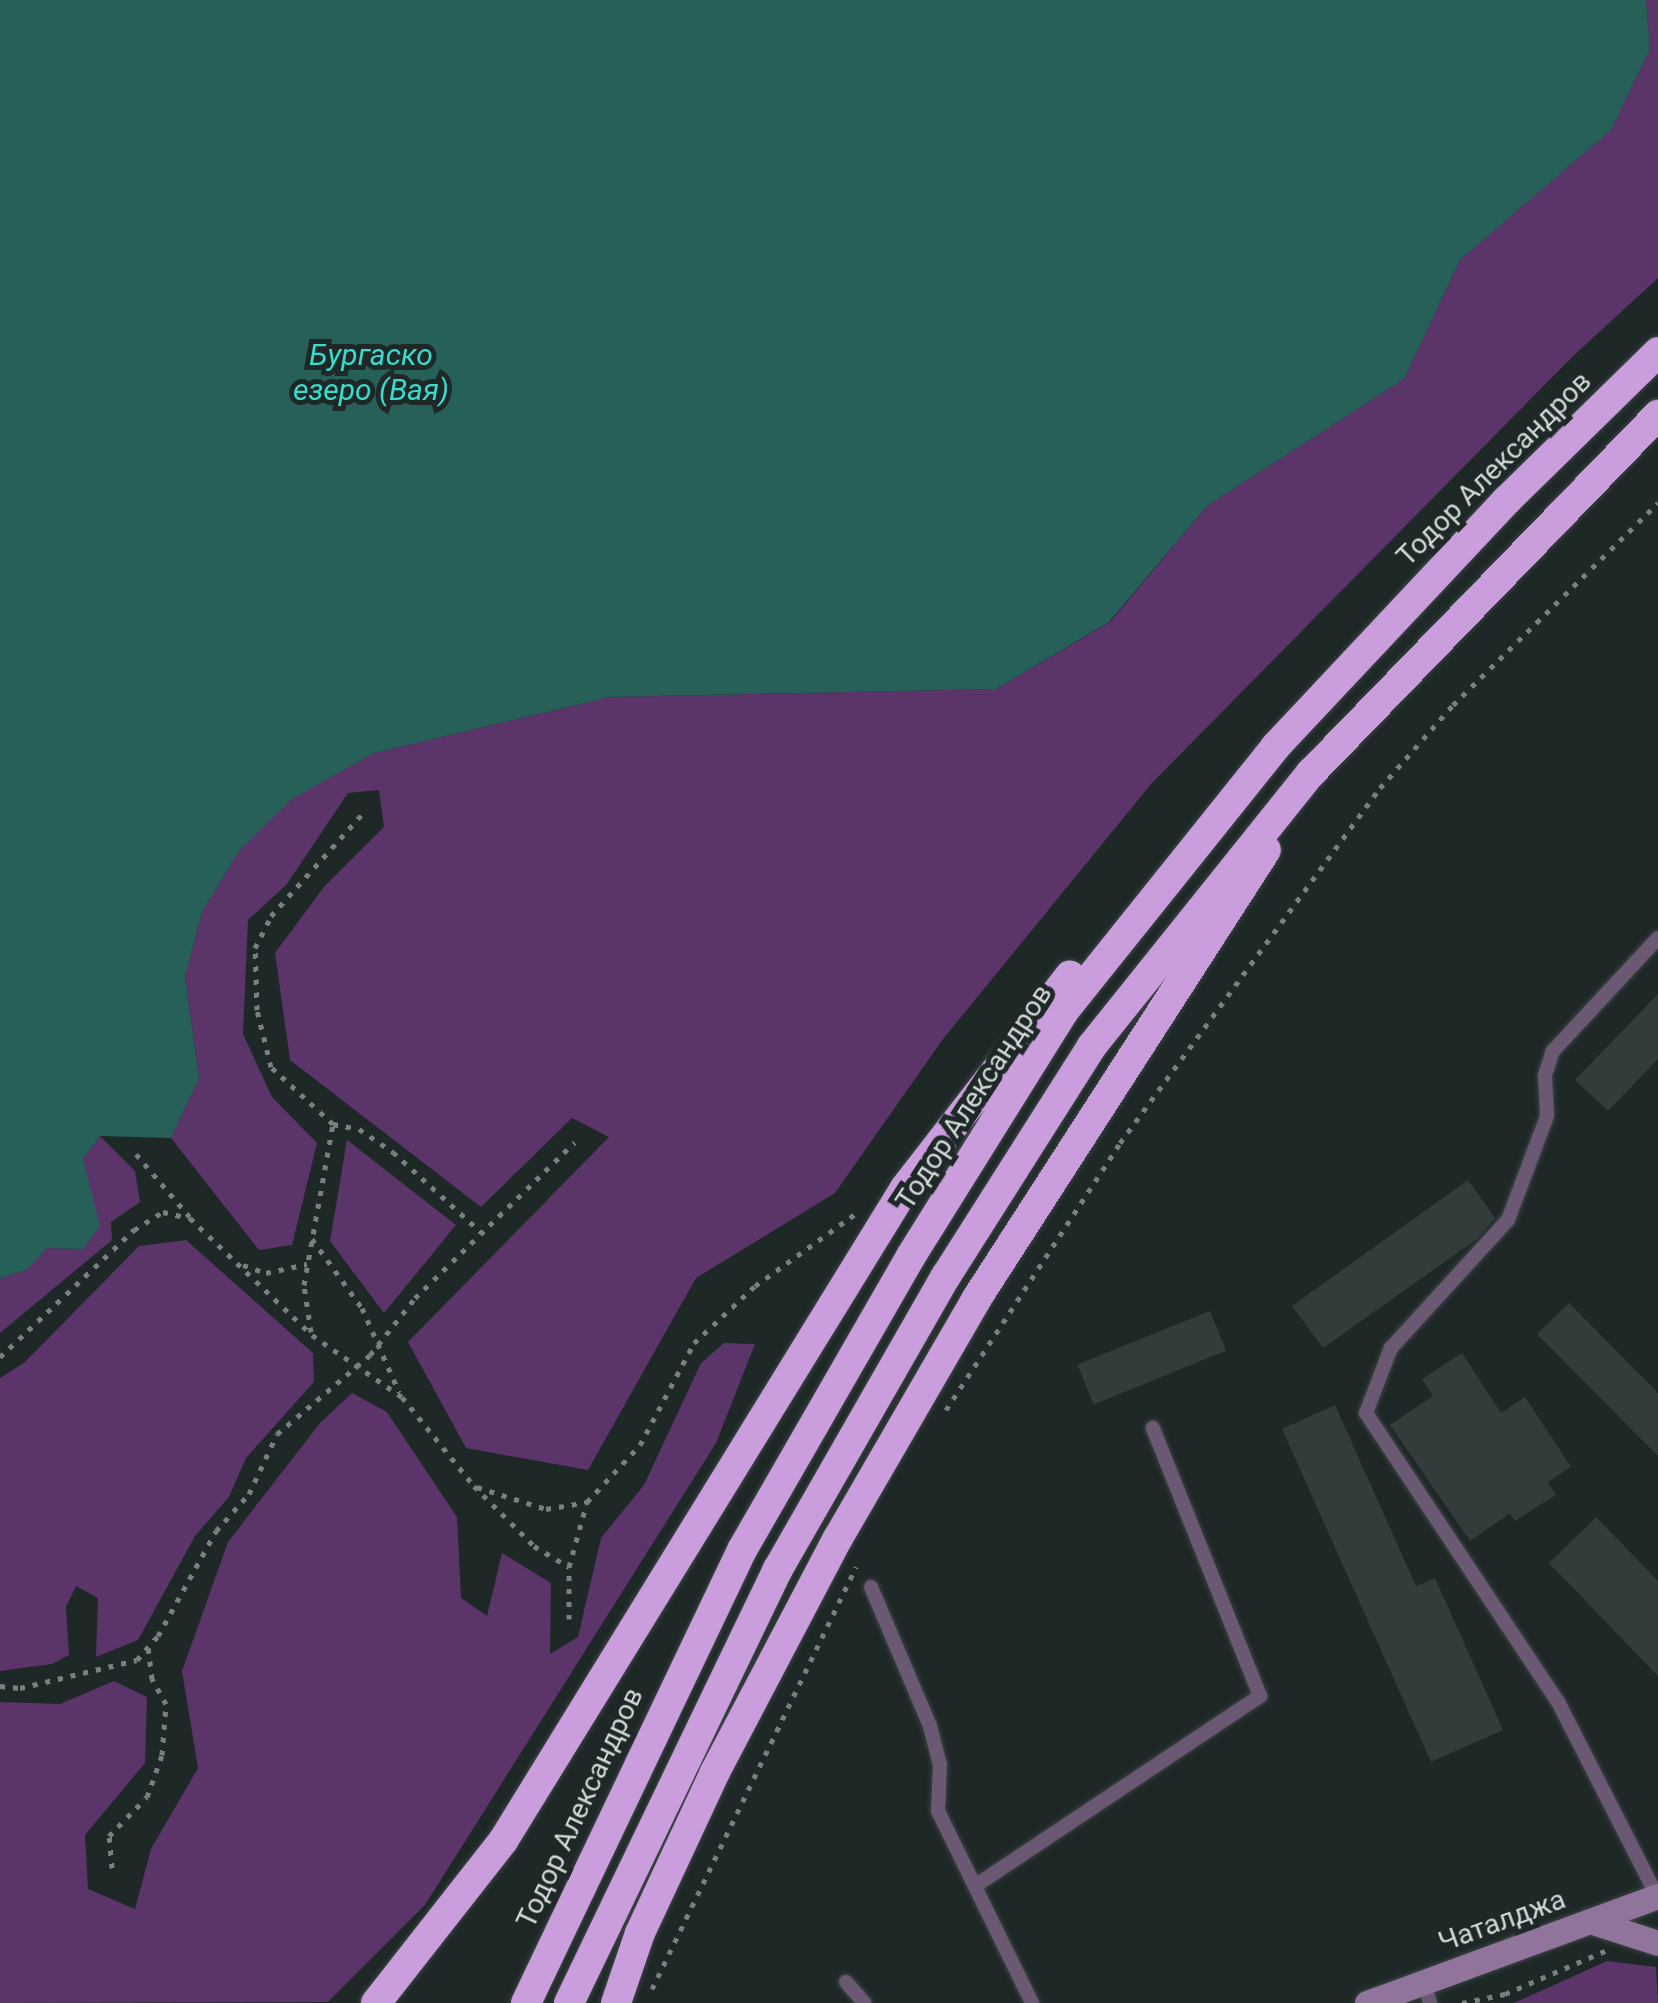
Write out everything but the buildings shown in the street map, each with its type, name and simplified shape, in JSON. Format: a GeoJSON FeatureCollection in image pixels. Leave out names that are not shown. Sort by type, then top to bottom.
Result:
{"type":"FeatureCollection","features":[{"type":"Feature","properties":{"kind":"highway","name":"Тодор Александров"},"geometry":{"type":"LineString","coordinates":[[526,2003],[742,1550],[912,1256],[1064,1011],[1276,746],[1506,500],[1658,352]]}},
{"type":"Feature","properties":{"kind":"highway"},"geometry":{"type":"LineString","coordinates":[[569,2003],[778,1569],[946,1276],[1092,1046],[1311,773],[1658,416]]}},
{"type":"Feature","properties":{"kind":"highway"},"geometry":{"type":"LineString","coordinates":[[376,2003],[503,1841],[902,1194],[1034,1015],[1276,746]]}},
{"type":"Feature","properties":{"kind":"highway"},"geometry":{"type":"LineString","coordinates":[[616,2003],[640,1933],[715,1772],[838,1538],[977,1298],[1225,918],[1311,773]]}},
{"type":"Feature","properties":{"kind":"main road","name":"Чаталджа"},"geometry":{"type":"LineString","coordinates":[[1367,2003],[1427,1992],[1657,1896]]}},
{"type":"Feature","properties":{"kind":"main road"},"geometry":{"type":"LineString","coordinates":[[1590,1921],[1651,1939]]}},
{"type":"Feature","properties":{"kind":"lane"},"geometry":{"type":"LineString","coordinates":[[1657,1896],[1558,1702],[1366,1413],[1391,1348],[1508,1220],[1547,1116],[1544,1075],[1552,1051],[1658,938]]}},
{"type":"Feature","properties":{"kind":"lane"},"geometry":{"type":"LineString","coordinates":[[975,1886],[1260,1696],[1153,1428]]}},
{"type":"Feature","properties":{"kind":"lane"},"geometry":{"type":"LineString","coordinates":[[872,1587],[930,1726],[940,1765],[938,1811],[1032,2003]]}},
{"type":"Feature","properties":{"kind":"lane"},"geometry":{"type":"LineString","coordinates":[[846,1982],[864,2003]]}},
{"type":"Feature","properties":{"kind":"path"},"geometry":{"type":"LineString","coordinates":[[937,1424],[1120,1143],[1380,788],[1453,705],[1658,503]]}},
{"type":"Feature","properties":{"kind":"path"},"geometry":{"type":"LineString","coordinates":[[363,813],[271,916],[255,948],[257,1010],[271,1067],[333,1124],[359,1129],[393,1152],[481,1233]]}},
{"type":"Feature","properties":{"kind":"path"},"geometry":{"type":"LineString","coordinates":[[312,1335],[307,1264],[333,1124]]}},
{"type":"Feature","properties":{"kind":"path"},"geometry":{"type":"LineString","coordinates":[[0,1686],[20,1688],[138,1660],[216,1531],[249,1494],[276,1434],[361,1363],[415,1298],[575,1142]]}},
{"type":"Feature","properties":{"kind":"path"},"geometry":{"type":"LineString","coordinates":[[136,1154],[190,1218],[312,1335],[361,1363],[402,1397],[474,1486],[534,1546],[569,1567]]}},
{"type":"Feature","properties":{"kind":"path"},"geometry":{"type":"LineString","coordinates":[[569,1618],[569,1567],[587,1502],[640,1445],[694,1344],[841,1218],[902,1194]]}},
{"type":"Feature","properties":{"kind":"path"},"geometry":{"type":"LineString","coordinates":[[0,1357],[134,1230],[163,1212],[190,1218]]}},
{"type":"Feature","properties":{"kind":"path"},"geometry":{"type":"LineString","coordinates":[[312,1240],[335,1264],[402,1397]]}},
{"type":"Feature","properties":{"kind":"path"},"geometry":{"type":"LineString","coordinates":[[241,1264],[266,1273],[307,1264]]}},
{"type":"Feature","properties":{"kind":"path"},"geometry":{"type":"LineString","coordinates":[[474,1486],[546,1509],[587,1502]]}},
{"type":"Feature","properties":{"kind":"path"},"geometry":{"type":"LineString","coordinates":[[648,1998],[860,1560]]}},
{"type":"Feature","properties":{"kind":"path"},"geometry":{"type":"LineString","coordinates":[[112,1868],[109,1836],[147,1797],[162,1756],[166,1704],[152,1679],[148,1648]]}},
{"type":"Feature","properties":{"kind":"path"},"geometry":{"type":"LineString","coordinates":[[1462,2003],[1505,1994],[1651,1939]]}},
{"type":"Feature","properties":{"kind":"shaded area"},"geometry":{"type":"Polygon","coordinates":[[[1646,0],[1658,0],[1658,278],[1572,357],[1152,783],[943,1039],[835,1193],[696,1278],[588,1470],[466,1448],[408,1342],[609,1137],[572,1118],[481,1207],[290,1060],[275,953],[324,887],[384,827],[379,790],[348,793],[287,884],[248,920],[243,1034],[272,1097],[317,1143],[292,1245],[259,1250],[171,1138],[199,1078],[185,977],[202,912],[239,851],[292,798],[374,753],[610,697],[996,689],[1110,622],[1207,506],[1404,379],[1460,260],[1611,130],[1650,49],[1646,0]]]}},
{"type":"Feature","properties":{"kind":"shaded area"},"geometry":{"type":"Polygon","coordinates":[[[100,1136],[135,1171],[140,1202],[111,1222],[112,1240],[0,1333],[0,1279],[28,1269],[46,1248],[83,1249],[83,1159],[100,1136]]]}},
{"type":"Feature","properties":{"kind":"shaded area"},"geometry":{"type":"Polygon","coordinates":[[[347,1140],[456,1225],[384,1313],[330,1241],[347,1140]]]}},
{"type":"Feature","properties":{"kind":"shaded area"},"geometry":{"type":"Polygon","coordinates":[[[186,1240],[313,1353],[314,1382],[246,1458],[229,1497],[195,1536],[138,1640],[96,1657],[98,1598],[76,1586],[66,1607],[69,1655],[52,1664],[0,1671],[0,1378],[25,1362],[139,1246],[186,1240]]]}},
{"type":"Feature","properties":{"kind":"shaded area"},"geometry":{"type":"Polygon","coordinates":[[[724,1343],[755,1344],[716,1443],[425,1905],[328,2002],[0,2003],[0,1702],[60,1704],[114,1681],[147,1697],[145,1763],[85,1835],[88,1889],[135,1909],[151,1849],[198,1768],[182,1671],[228,1542],[320,1423],[352,1393],[387,1412],[457,1517],[461,1598],[487,1616],[502,1553],[551,1583],[550,1654],[578,1637],[601,1538],[644,1485],[701,1363],[724,1343]]]}},
{"type":"Feature","properties":{"kind":"shaded area"},"geometry":{"type":"Polygon","coordinates":[[[1607,1961],[1656,1967],[1658,2003],[1514,2003],[1607,1961]]]}},
{"type":"Feature","properties":{"kind":"water","name":"Бургаско езеро (Вая)"},"geometry":{"type":"Polygon","coordinates":[[[0,0],[1646,0],[1650,49],[1611,130],[1460,260],[1404,379],[1207,506],[1109,622],[996,689],[610,697],[374,753],[292,799],[239,851],[202,912],[185,977],[199,1078],[171,1138],[100,1136],[83,1159],[100,1226],[83,1249],[47,1248],[28,1269],[0,1279],[0,0]]]}}]}
